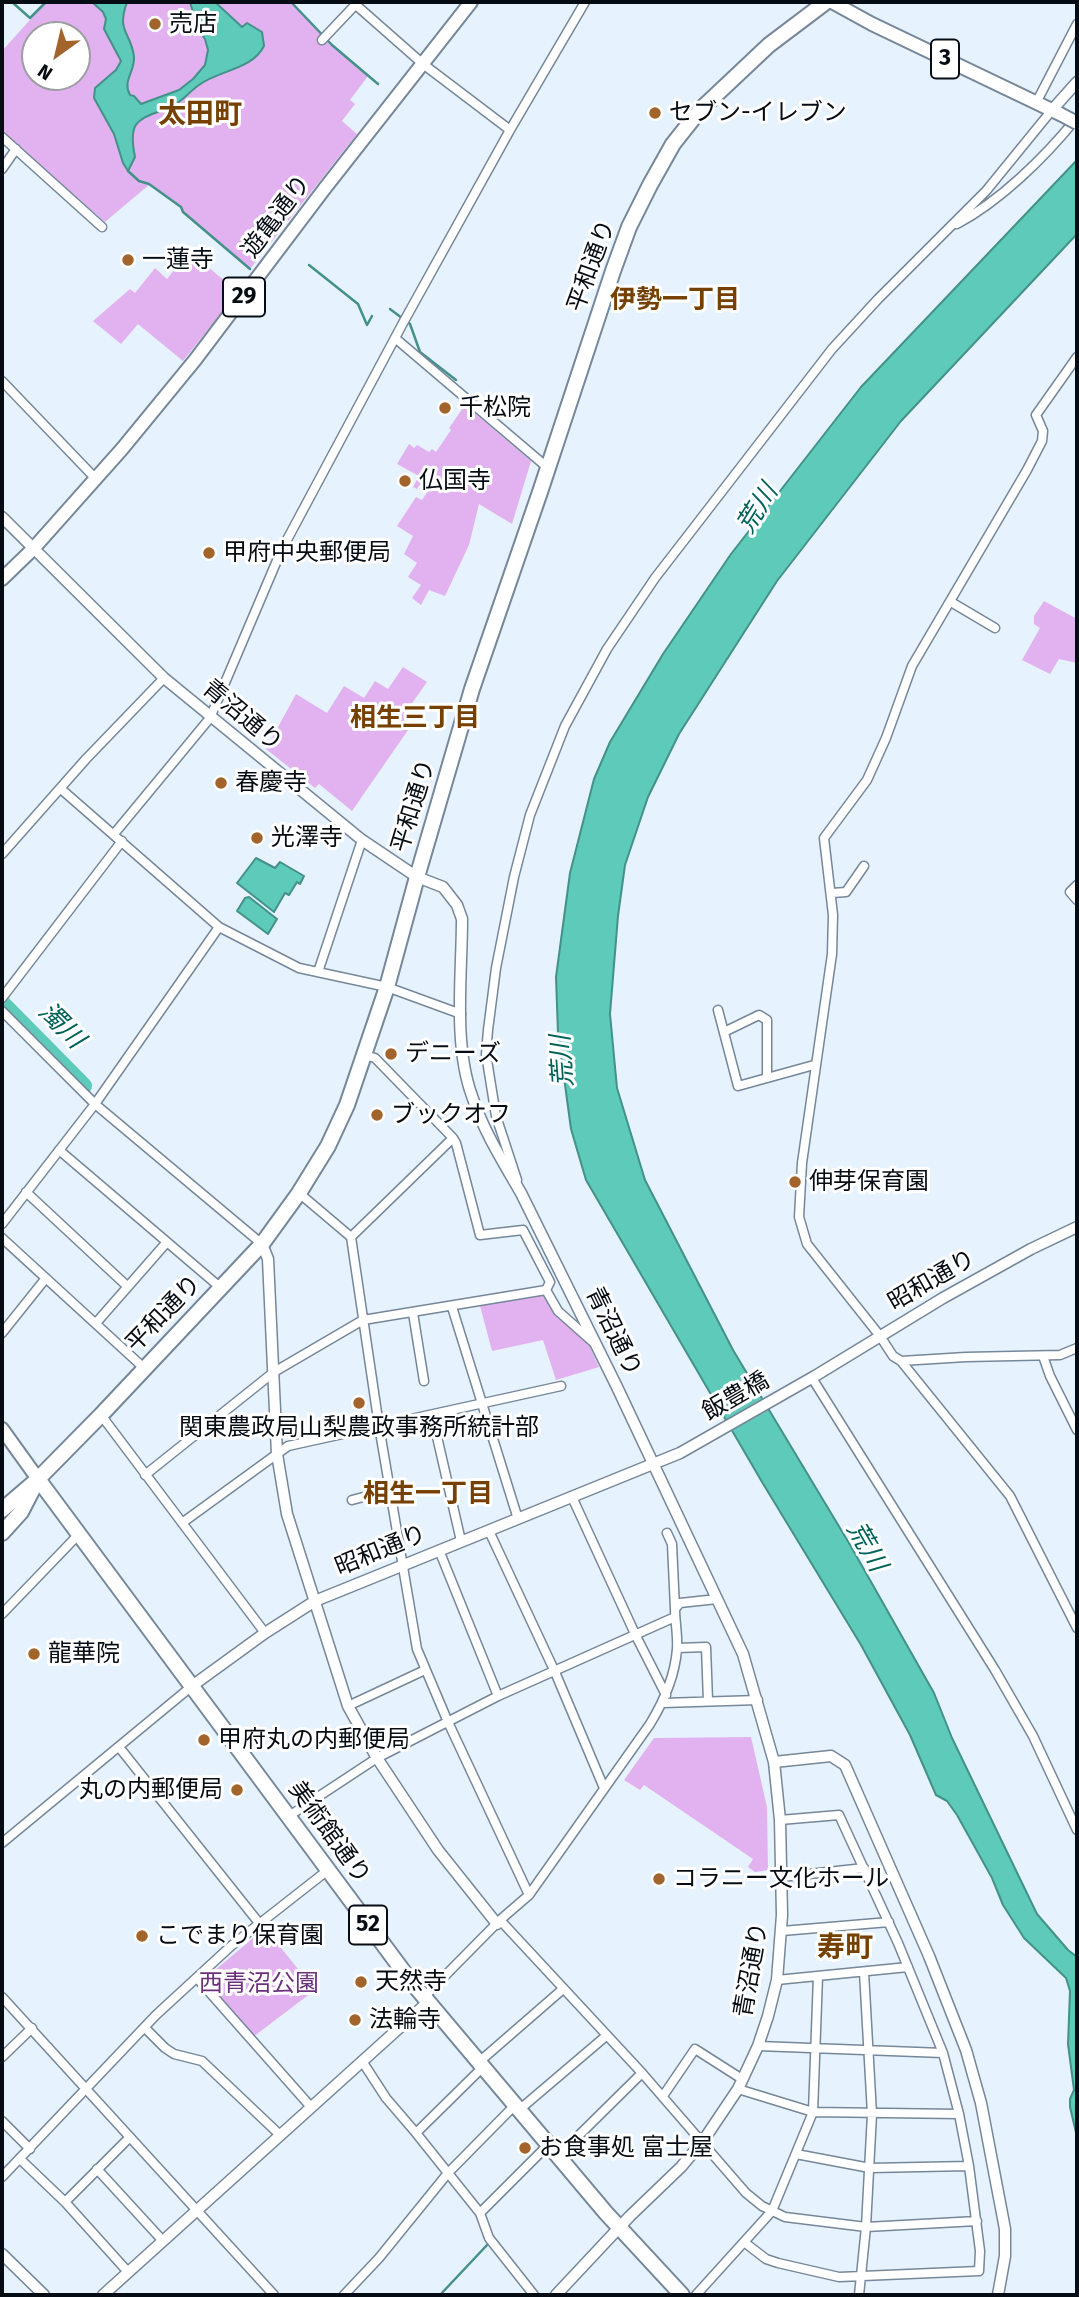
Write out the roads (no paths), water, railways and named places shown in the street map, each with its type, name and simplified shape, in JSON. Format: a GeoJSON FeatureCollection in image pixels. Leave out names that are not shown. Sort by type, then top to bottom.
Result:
{"type":"FeatureCollection","features":[{"type":"Feature","properties":{"kind":"highway","name":"平和通り"},"geometry":{"type":"LineString","coordinates":[[2,1510],[38,1479],[101,1415],[262,1244],[299,1193],[328,1146],[342,1115],[387,987],[472,689],[629,227],[673,144],[700,110],[769,45],[827,2]]}},
{"type":"Feature","properties":{"kind":"highway","name":"平和通り"},"geometry":{"type":"LineString","coordinates":[[2,1532],[21,1512],[38,1479]]}},
{"type":"Feature","properties":{"kind":"highway","name":"美術館通り"},"geometry":{"type":"LineString","coordinates":[[38,1479],[426,2000],[553,2151],[682,2295]]}},
{"type":"Feature","properties":{"kind":"main road","name":"遊亀通り"},"geometry":{"type":"LineString","coordinates":[[2,579],[33,550],[195,360],[471,2]]}},
{"type":"Feature","properties":{"kind":"main road","name":"3"},"geometry":{"type":"LineString","coordinates":[[832,2],[872,24],[1077,121]]}},
{"type":"Feature","properties":{"kind":"main road"},"geometry":{"type":"LineString","coordinates":[[2,1429],[38,1479]]}},
{"type":"Feature","properties":{"kind":"street"},"geometry":{"type":"LineString","coordinates":[[114,834],[210,718],[281,551],[404,321],[585,2]]}},
{"type":"Feature","properties":{"kind":"street"},"geometry":{"type":"LineString","coordinates":[[323,40],[357,3],[423,64],[510,130]]}},
{"type":"Feature","properties":{"kind":"street"},"geometry":{"type":"LineString","coordinates":[[1036,103],[1077,24]]}},
{"type":"Feature","properties":{"kind":"street"},"geometry":{"type":"LineString","coordinates":[[521,1193],[496,1116],[486,1054],[488,1030],[496,968],[513,877],[530,815],[565,726],[607,649],[655,578],[832,349],[986,191],[1056,112],[1077,82]]}},
{"type":"Feature","properties":{"kind":"street"},"geometry":{"type":"LineString","coordinates":[[947,230],[976,214],[1077,121]]}},
{"type":"Feature","properties":{"kind":"street"},"geometry":{"type":"LineString","coordinates":[[2,137],[103,227]]}},
{"type":"Feature","properties":{"kind":"street"},"geometry":{"type":"LineString","coordinates":[[2,169],[16,149]]}},
{"type":"Feature","properties":{"kind":"street"},"geometry":{"type":"LineString","coordinates":[[395,338],[548,468]]}},
{"type":"Feature","properties":{"kind":"street"},"geometry":{"type":"LineString","coordinates":[[1077,357],[1036,415],[1043,430],[1042,441],[912,666],[886,738],[867,780],[824,838],[832,893],[832,954],[814,1065],[802,1163],[799,1217],[807,1244],[893,1356],[901,1362],[1010,1496],[1077,1628]]}},
{"type":"Feature","properties":{"kind":"street"},"geometry":{"type":"LineString","coordinates":[[2,381],[95,478]]}},
{"type":"Feature","properties":{"kind":"street","name":"青沼通り"},"geometry":{"type":"LineString","coordinates":[[2,517],[164,678],[210,718],[362,841],[417,877],[443,887],[457,905],[462,928],[461,1044],[471,1096],[654,1463],[743,1654],[758,1700],[774,1762],[782,1877],[782,1931],[777,1980],[758,2046],[740,2084],[703,2141],[556,2295]]}},
{"type":"Feature","properties":{"kind":"street"},"geometry":{"type":"LineString","coordinates":[[951,601],[995,628]]}},
{"type":"Feature","properties":{"kind":"street"},"geometry":{"type":"LineString","coordinates":[[2,854],[164,678]]}},
{"type":"Feature","properties":{"kind":"street"},"geometry":{"type":"LineString","coordinates":[[61,789],[219,927],[299,968],[387,987],[461,1014]]}},
{"type":"Feature","properties":{"kind":"street"},"geometry":{"type":"LineString","coordinates":[[2,998],[122,841]]}},
{"type":"Feature","properties":{"kind":"street"},"geometry":{"type":"LineString","coordinates":[[318,972],[362,841]]}},
{"type":"Feature","properties":{"kind":"street"},"geometry":{"type":"LineString","coordinates":[[832,893],[846,892],[864,866]]}},
{"type":"Feature","properties":{"kind":"street"},"geometry":{"type":"LineString","coordinates":[[1077,885],[1070,892],[1077,900]]}},
{"type":"Feature","properties":{"kind":"street"},"geometry":{"type":"LineString","coordinates":[[2,1224],[95,1104],[219,927]]}},
{"type":"Feature","properties":{"kind":"street"},"geometry":{"type":"LineString","coordinates":[[718,1010],[738,1086],[814,1065]]}},
{"type":"Feature","properties":{"kind":"street"},"geometry":{"type":"LineString","coordinates":[[2,1011],[95,1104],[262,1244],[268,1259],[277,1454],[287,1514],[348,1706],[377,1758],[438,1850],[499,1922],[663,2096],[746,2193],[762,2206],[785,2217],[866,2227],[977,2221]]}},
{"type":"Feature","properties":{"kind":"street"},"geometry":{"type":"LineString","coordinates":[[724,1032],[759,1014],[767,1020],[767,1078]]}},
{"type":"Feature","properties":{"kind":"street"},"geometry":{"type":"LineString","coordinates":[[364,1055],[375,1058],[453,1138],[480,1235],[523,1230],[550,1282],[546,1290]]}},
{"type":"Feature","properties":{"kind":"street"},"geometry":{"type":"LineString","coordinates":[[351,1237],[453,1138]]}},
{"type":"Feature","properties":{"kind":"street"},"geometry":{"type":"LineString","coordinates":[[59,1150],[221,1288]]}},
{"type":"Feature","properties":{"kind":"street"},"geometry":{"type":"LineString","coordinates":[[26,1192],[127,1286]]}},
{"type":"Feature","properties":{"kind":"street"},"geometry":{"type":"LineString","coordinates":[[299,1193],[351,1237],[412,1630],[425,1670],[529,1895]]}},
{"type":"Feature","properties":{"kind":"street","name":"昭和通り"},"geometry":{"type":"LineString","coordinates":[[812,1378],[976,1279],[1077,1227]]}},
{"type":"Feature","properties":{"kind":"street"},"geometry":{"type":"LineString","coordinates":[[2,1238],[144,1368]]}},
{"type":"Feature","properties":{"kind":"street"},"geometry":{"type":"LineString","coordinates":[[96,1323],[167,1242]]}},
{"type":"Feature","properties":{"kind":"street"},"geometry":{"type":"LineString","coordinates":[[2,1333],[46,1278]]}},
{"type":"Feature","properties":{"kind":"street"},"geometry":{"type":"LineString","coordinates":[[145,1475],[274,1372],[363,1321],[546,1290]]}},
{"type":"Feature","properties":{"kind":"street"},"geometry":{"type":"LineString","coordinates":[[546,1290],[558,1311],[596,1345]]}},
{"type":"Feature","properties":{"kind":"street"},"geometry":{"type":"LineString","coordinates":[[452,1307],[518,1519]]}},
{"type":"Feature","properties":{"kind":"street"},"geometry":{"type":"LineString","coordinates":[[413,1313],[424,1381]]}},
{"type":"Feature","properties":{"kind":"street"},"geometry":{"type":"LineString","coordinates":[[901,1362],[966,1357],[1060,1355],[1077,1348]]}},
{"type":"Feature","properties":{"kind":"street"},"geometry":{"type":"LineString","coordinates":[[1043,1356],[1077,1430]]}},
{"type":"Feature","properties":{"kind":"street"},"geometry":{"type":"LineString","coordinates":[[812,1378],[995,1670],[1033,1736],[1077,1830]]}},
{"type":"Feature","properties":{"kind":"street","name":"飯豊橋"},"geometry":{"type":"LineString","coordinates":[[680,1453],[812,1378]]}},
{"type":"Feature","properties":{"kind":"street"},"geometry":{"type":"LineString","coordinates":[[183,1523],[288,1446],[561,1386]]}},
{"type":"Feature","properties":{"kind":"street"},"geometry":{"type":"LineString","coordinates":[[101,1415],[265,1633]]}},
{"type":"Feature","properties":{"kind":"street"},"geometry":{"type":"LineString","coordinates":[[432,1415],[461,1541]]}},
{"type":"Feature","properties":{"kind":"street","name":"昭和通り"},"geometry":{"type":"LineString","coordinates":[[192,1686],[265,1633],[315,1601],[680,1453]]}},
{"type":"Feature","properties":{"kind":"street"},"geometry":{"type":"LineString","coordinates":[[352,1500],[390,1490]]}},
{"type":"Feature","properties":{"kind":"street"},"geometry":{"type":"LineString","coordinates":[[572,1497],[665,1699]]}},
{"type":"Feature","properties":{"kind":"street"},"geometry":{"type":"LineString","coordinates":[[489,1531],[555,1672],[604,1788]]}},
{"type":"Feature","properties":{"kind":"street"},"geometry":{"type":"LineString","coordinates":[[103,2295],[362,2061],[529,1895],[665,1699],[677,1648],[672,1544],[667,1533]]}},
{"type":"Feature","properties":{"kind":"street"},"geometry":{"type":"LineString","coordinates":[[2,1615],[79,1534]]}},
{"type":"Feature","properties":{"kind":"street"},"geometry":{"type":"LineString","coordinates":[[439,1550],[498,1696]]}},
{"type":"Feature","properties":{"kind":"street"},"geometry":{"type":"LineString","coordinates":[[289,1816],[377,1758],[498,1696],[636,1636],[675,1613],[680,1603],[717,1599]]}},
{"type":"Feature","properties":{"kind":"street"},"geometry":{"type":"LineString","coordinates":[[677,1648],[706,1647],[708,1702]]}},
{"type":"Feature","properties":{"kind":"street"},"geometry":{"type":"LineString","coordinates":[[348,1706],[425,1670]]}},
{"type":"Feature","properties":{"kind":"street"},"geometry":{"type":"LineString","coordinates":[[2,1843],[192,1686]]}},
{"type":"Feature","properties":{"kind":"street"},"geometry":{"type":"LineString","coordinates":[[665,1699],[708,1702],[758,1700]]}},
{"type":"Feature","properties":{"kind":"street"},"geometry":{"type":"LineString","coordinates":[[119,1747],[259,1923]]}},
{"type":"Feature","properties":{"kind":"street"},"geometry":{"type":"LineString","coordinates":[[774,1762],[831,1756],[845,1765],[935,1968],[963,2040],[984,2116],[1005,2229],[1006,2256],[999,2295]]}},
{"type":"Feature","properties":{"kind":"street"},"geometry":{"type":"LineString","coordinates":[[744,2242],[766,2259],[839,2277],[979,2271],[980,2251],[970,2166],[959,2115],[943,2053],[889,1922],[839,1815],[780,1820]]}},
{"type":"Feature","properties":{"kind":"street"},"geometry":{"type":"LineString","coordinates":[[782,1877],[864,1868]]}},
{"type":"Feature","properties":{"kind":"street"},"geometry":{"type":"LineString","coordinates":[[2,2177],[86,2088],[197,1978],[259,1923],[328,1870]]}},
{"type":"Feature","properties":{"kind":"street"},"geometry":{"type":"LineString","coordinates":[[782,1931],[889,1922]]}},
{"type":"Feature","properties":{"kind":"street"},"geometry":{"type":"LineString","coordinates":[[777,1980],[908,1967]]}},
{"type":"Feature","properties":{"kind":"street"},"geometry":{"type":"LineString","coordinates":[[859,2295],[866,2227],[872,2114],[864,1972]]}},
{"type":"Feature","properties":{"kind":"street"},"geometry":{"type":"LineString","coordinates":[[696,2295],[772,2211],[813,2112],[818,1976]]}},
{"type":"Feature","properties":{"kind":"street"},"geometry":{"type":"LineString","coordinates":[[197,1978],[311,2107]]}},
{"type":"Feature","properties":{"kind":"street"},"geometry":{"type":"LineString","coordinates":[[416,2133],[481,2064],[563,1989]]}},
{"type":"Feature","properties":{"kind":"street"},"geometry":{"type":"LineString","coordinates":[[2,1997],[274,2295]]}},
{"type":"Feature","properties":{"kind":"street"},"geometry":{"type":"LineString","coordinates":[[2,2057],[32,2028]]}},
{"type":"Feature","properties":{"kind":"street"},"geometry":{"type":"LineString","coordinates":[[145,2028],[173,2054],[202,2061],[280,2135]]}},
{"type":"Feature","properties":{"kind":"street"},"geometry":{"type":"LineString","coordinates":[[344,2295],[379,2258],[448,2173],[517,2107],[606,2036]]}},
{"type":"Feature","properties":{"kind":"street"},"geometry":{"type":"LineString","coordinates":[[758,2046],[943,2053]]}},
{"type":"Feature","properties":{"kind":"street"},"geometry":{"type":"LineString","coordinates":[[663,2096],[695,2049],[740,2084],[813,2112],[959,2115]]}},
{"type":"Feature","properties":{"kind":"street"},"geometry":{"type":"LineString","coordinates":[[362,2061],[386,2098],[480,2213],[489,2238],[534,2295]]}},
{"type":"Feature","properties":{"kind":"street"},"geometry":{"type":"LineString","coordinates":[[480,2213],[642,2073]]}},
{"type":"Feature","properties":{"kind":"street"},"geometry":{"type":"LineString","coordinates":[[2,2121],[30,2149]]}},
{"type":"Feature","properties":{"kind":"street"},"geometry":{"type":"LineString","coordinates":[[65,2202],[130,2137]]}},
{"type":"Feature","properties":{"kind":"street"},"geometry":{"type":"LineString","coordinates":[[796,2154],[870,2168],[970,2166]]}},
{"type":"Feature","properties":{"kind":"street"},"geometry":{"type":"LineString","coordinates":[[20,2159],[65,2202],[128,2272]]}},
{"type":"Feature","properties":{"kind":"street"},"geometry":{"type":"LineString","coordinates":[[97,2169],[163,2241]]}},
{"type":"Feature","properties":{"kind":"street"},"geometry":{"type":"LineString","coordinates":[[2,2254],[44,2295]]}},
{"type":"Feature","properties":{"kind":"water"},"geometry":{"type":"Polygon","coordinates":[[[92,2],[127,2],[123,20],[134,57],[127,85],[130,95],[141,104],[179,90],[205,65],[208,50],[190,2],[215,2],[242,27],[247,23],[262,32],[264,46],[252,60],[207,80],[178,103],[140,120],[133,133],[135,157],[128,171],[114,134],[94,98],[95,88],[116,70],[121,61],[104,29],[106,19],[103,12],[92,2]]]}},
{"type":"Feature","properties":{"kind":"water","name":"荒川"},"geometry":{"type":"Polygon","coordinates":[[[1077,160],[1077,234],[901,421],[777,581],[679,734],[648,797],[625,865],[610,1014],[617,1088],[645,1180],[733,1350],[849,1543],[934,1693],[952,1738],[1037,1914],[1077,1957],[1077,2137],[1070,2107],[1074,2090],[1068,2044],[1070,1991],[1066,1978],[1024,1938],[1003,1905],[992,1878],[957,1815],[947,1801],[936,1795],[910,1735],[861,1645],[762,1482],[586,1180],[571,1129],[558,1033],[556,977],[570,873],[594,779],[610,742],[663,654],[731,554],[861,387],[1077,160]]]}},
{"type":"Feature","properties":{"kind":"water"},"geometry":{"type":"Polygon","coordinates":[[[256,858],[275,868],[280,862],[304,876],[289,895],[285,893],[274,912],[237,883],[256,858]]]}},
{"type":"Feature","properties":{"kind":"water"},"geometry":{"type":"Polygon","coordinates":[[[249,897],[277,919],[268,934],[237,911],[245,898],[249,897]]]}},
{"type":"Feature","properties":{"kind":"waterway"},"geometry":{"type":"LineString","coordinates":[[12,2],[30,18],[46,2]]}},
{"type":"Feature","properties":{"kind":"waterway"},"geometry":{"type":"LineString","coordinates":[[291,2],[332,45],[378,84]]}},
{"type":"Feature","properties":{"kind":"waterway"},"geometry":{"type":"LineString","coordinates":[[128,171],[181,207],[183,212],[250,269]]}},
{"type":"Feature","properties":{"kind":"waterway"},"geometry":{"type":"LineString","coordinates":[[309,265],[358,304],[367,325],[372,316]]}},
{"type":"Feature","properties":{"kind":"waterway"},"geometry":{"type":"LineString","coordinates":[[390,309],[410,324],[420,352],[456,380]]}},
{"type":"Feature","properties":{"kind":"waterway","name":"濁川"},"geometry":{"type":"LineString","coordinates":[[2,1004],[83,1086]]}},
{"type":"Feature","properties":{"kind":"waterway"},"geometry":{"type":"LineString","coordinates":[[440,2295],[488,2244]]}},
{"type":"Feature","properties":{"kind":"place","name":"売店"},"geometry":{"type":"Point","coordinates":[155,24]}},
{"type":"Feature","properties":{"kind":"place","name":"セブン-イレブン"},"geometry":{"type":"Point","coordinates":[655,113]}},
{"type":"Feature","properties":{"kind":"place","name":"一蓮寺"},"geometry":{"type":"Point","coordinates":[128,260]}},
{"type":"Feature","properties":{"kind":"place","name":"千松院"},"geometry":{"type":"Point","coordinates":[445,408]}},
{"type":"Feature","properties":{"kind":"place","name":"仏国寺"},"geometry":{"type":"Point","coordinates":[405,481]}},
{"type":"Feature","properties":{"kind":"place","name":"甲府中央郵便局"},"geometry":{"type":"Point","coordinates":[209,553]}},
{"type":"Feature","properties":{"kind":"place","name":"春慶寺"},"geometry":{"type":"Point","coordinates":[221,783]}},
{"type":"Feature","properties":{"kind":"place","name":"光澤寺"},"geometry":{"type":"Point","coordinates":[257,838]}},
{"type":"Feature","properties":{"kind":"place","name":"デニーズ"},"geometry":{"type":"Point","coordinates":[391,1054]}},
{"type":"Feature","properties":{"kind":"place","name":"ブックオフ"},"geometry":{"type":"Point","coordinates":[377,1115]}},
{"type":"Feature","properties":{"kind":"place","name":"伸芽保育園"},"geometry":{"type":"Point","coordinates":[795,1182]}},
{"type":"Feature","properties":{"kind":"place","name":"関東農政局山梨農政事務所統計部"},"geometry":{"type":"Point","coordinates":[359,1403]}},
{"type":"Feature","properties":{"kind":"place","name":"龍華院"},"geometry":{"type":"Point","coordinates":[34,1654]}},
{"type":"Feature","properties":{"kind":"place","name":"甲府丸の内郵便局"},"geometry":{"type":"Point","coordinates":[204,1740]}},
{"type":"Feature","properties":{"kind":"place","name":"丸の内郵便局"},"geometry":{"type":"Point","coordinates":[237,1790]}},
{"type":"Feature","properties":{"kind":"place","name":"コラニー文化ホール"},"geometry":{"type":"Point","coordinates":[659,1879]}},
{"type":"Feature","properties":{"kind":"place","name":"こでまり保育園"},"geometry":{"type":"Point","coordinates":[142,1936]}},
{"type":"Feature","properties":{"kind":"place","name":"天然寺"},"geometry":{"type":"Point","coordinates":[361,1982]}},
{"type":"Feature","properties":{"kind":"place","name":"法輪寺"},"geometry":{"type":"Point","coordinates":[355,2020]}},
{"type":"Feature","properties":{"kind":"place","name":"お食事処 富士屋"},"geometry":{"type":"Point","coordinates":[525,2148]}},
{"type":"Feature","properties":{"kind":"district","name":"太田町"},"geometry":{"type":"Point","coordinates":[200,115]}},
{"type":"Feature","properties":{"kind":"district","name":"伊勢一丁目"},"geometry":{"type":"Point","coordinates":[675,301]}},
{"type":"Feature","properties":{"kind":"district","name":"相生三丁目"},"geometry":{"type":"Point","coordinates":[415,719]}},
{"type":"Feature","properties":{"kind":"district","name":"相生一丁目"},"geometry":{"type":"Point","coordinates":[428,1495]}},
{"type":"Feature","properties":{"kind":"district","name":"寿町"},"geometry":{"type":"Point","coordinates":[845,1948]}},
{"type":"Feature","properties":{"kind":"park label","name":"西青沼公園"},"geometry":{"type":"Point","coordinates":[259,1984]}}]}
